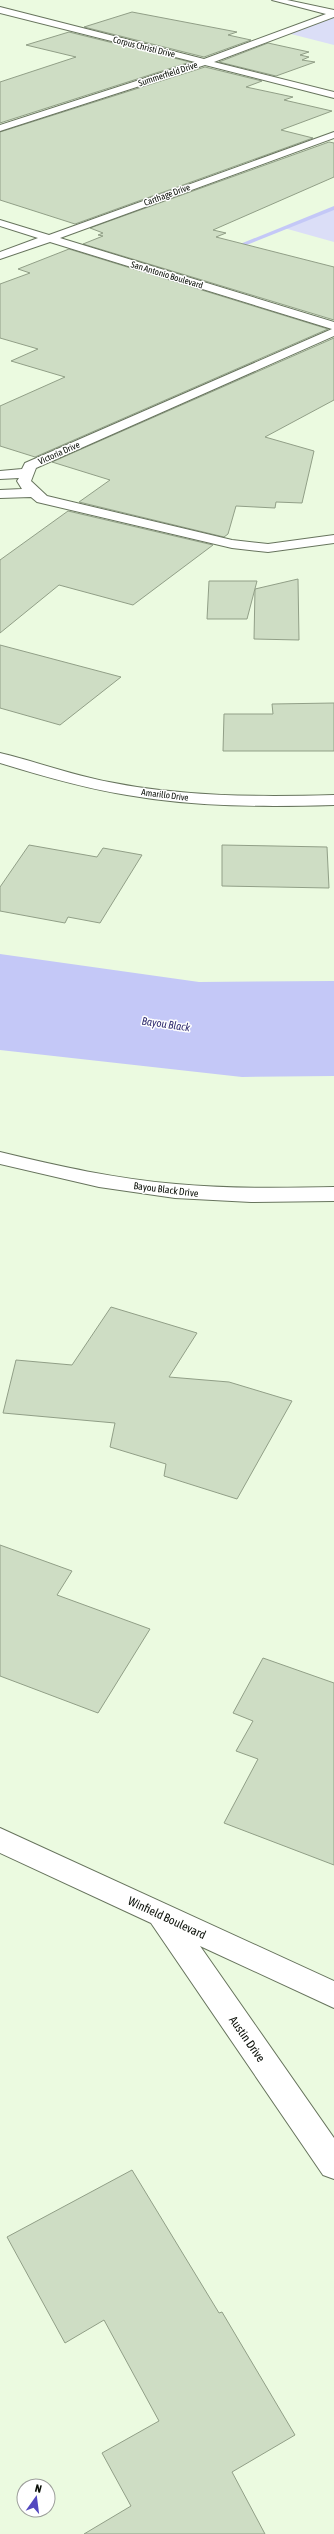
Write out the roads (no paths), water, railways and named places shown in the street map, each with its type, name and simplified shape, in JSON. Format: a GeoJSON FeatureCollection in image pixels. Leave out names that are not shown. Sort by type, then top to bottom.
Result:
{"type":"FeatureCollection","features":[{"type":"Feature","properties":{"kind":"street"},"geometry":{"type":"LineString","coordinates":[[276,0],[334,14]]}},
{"type":"Feature","properties":{"kind":"street","name":"Corpus Christi Drive"},"geometry":{"type":"LineString","coordinates":[[0,10],[334,95]]}},
{"type":"Feature","properties":{"kind":"street","name":"Summerfield Drive"},"geometry":{"type":"LineString","coordinates":[[0,128],[204,62],[334,14]]}},
{"type":"Feature","properties":{"kind":"street"},"geometry":{"type":"LineString","coordinates":[[8,24],[29,17]]}},
{"type":"Feature","properties":{"kind":"street","name":"Carthage Drive"},"geometry":{"type":"LineString","coordinates":[[0,256],[334,135]]}},
{"type":"Feature","properties":{"kind":"street","name":"San Antonio Boulevard"},"geometry":{"type":"LineString","coordinates":[[0,223],[334,326]]}},
{"type":"Feature","properties":{"kind":"street","name":"Victoria Drive"},"geometry":{"type":"LineString","coordinates":[[27,473],[30,466],[334,332]]}},
{"type":"Feature","properties":{"kind":"street"},"geometry":{"type":"LineString","coordinates":[[0,475],[27,473],[24,481],[32,492],[42,499],[232,544],[268,548],[334,539]]}},
{"type":"Feature","properties":{"kind":"street"},"geometry":{"type":"LineString","coordinates":[[0,494],[32,492]]}},
{"type":"Feature","properties":{"kind":"street","name":"Amarillo Drive"},"geometry":{"type":"LineString","coordinates":[[0,758],[76,779],[144,793],[252,802],[334,800]]}},
{"type":"Feature","properties":{"kind":"street","name":"Bayou Black Drive"},"geometry":{"type":"LineString","coordinates":[[0,1158],[57,1173],[149,1188],[201,1193],[334,1194]]}},
{"type":"Feature","properties":{"kind":"street","name":"Winfield Boulevard"},"geometry":{"type":"LineString","coordinates":[[0,1840],[334,1995]]}},
{"type":"Feature","properties":{"kind":"street","name":"Austin Drive"},"geometry":{"type":"LineString","coordinates":[[160,1914],[334,2164]]}},
{"type":"Feature","properties":{"kind":"water","name":"Bayou Black"},"geometry":{"type":"Polygon","coordinates":[[[0,954],[199,982],[334,981],[334,1076],[242,1077],[0,1050],[0,954]]]}},
{"type":"Feature","properties":{"kind":"waterway"},"geometry":{"type":"LineString","coordinates":[[227,251],[334,208]]}}]}
